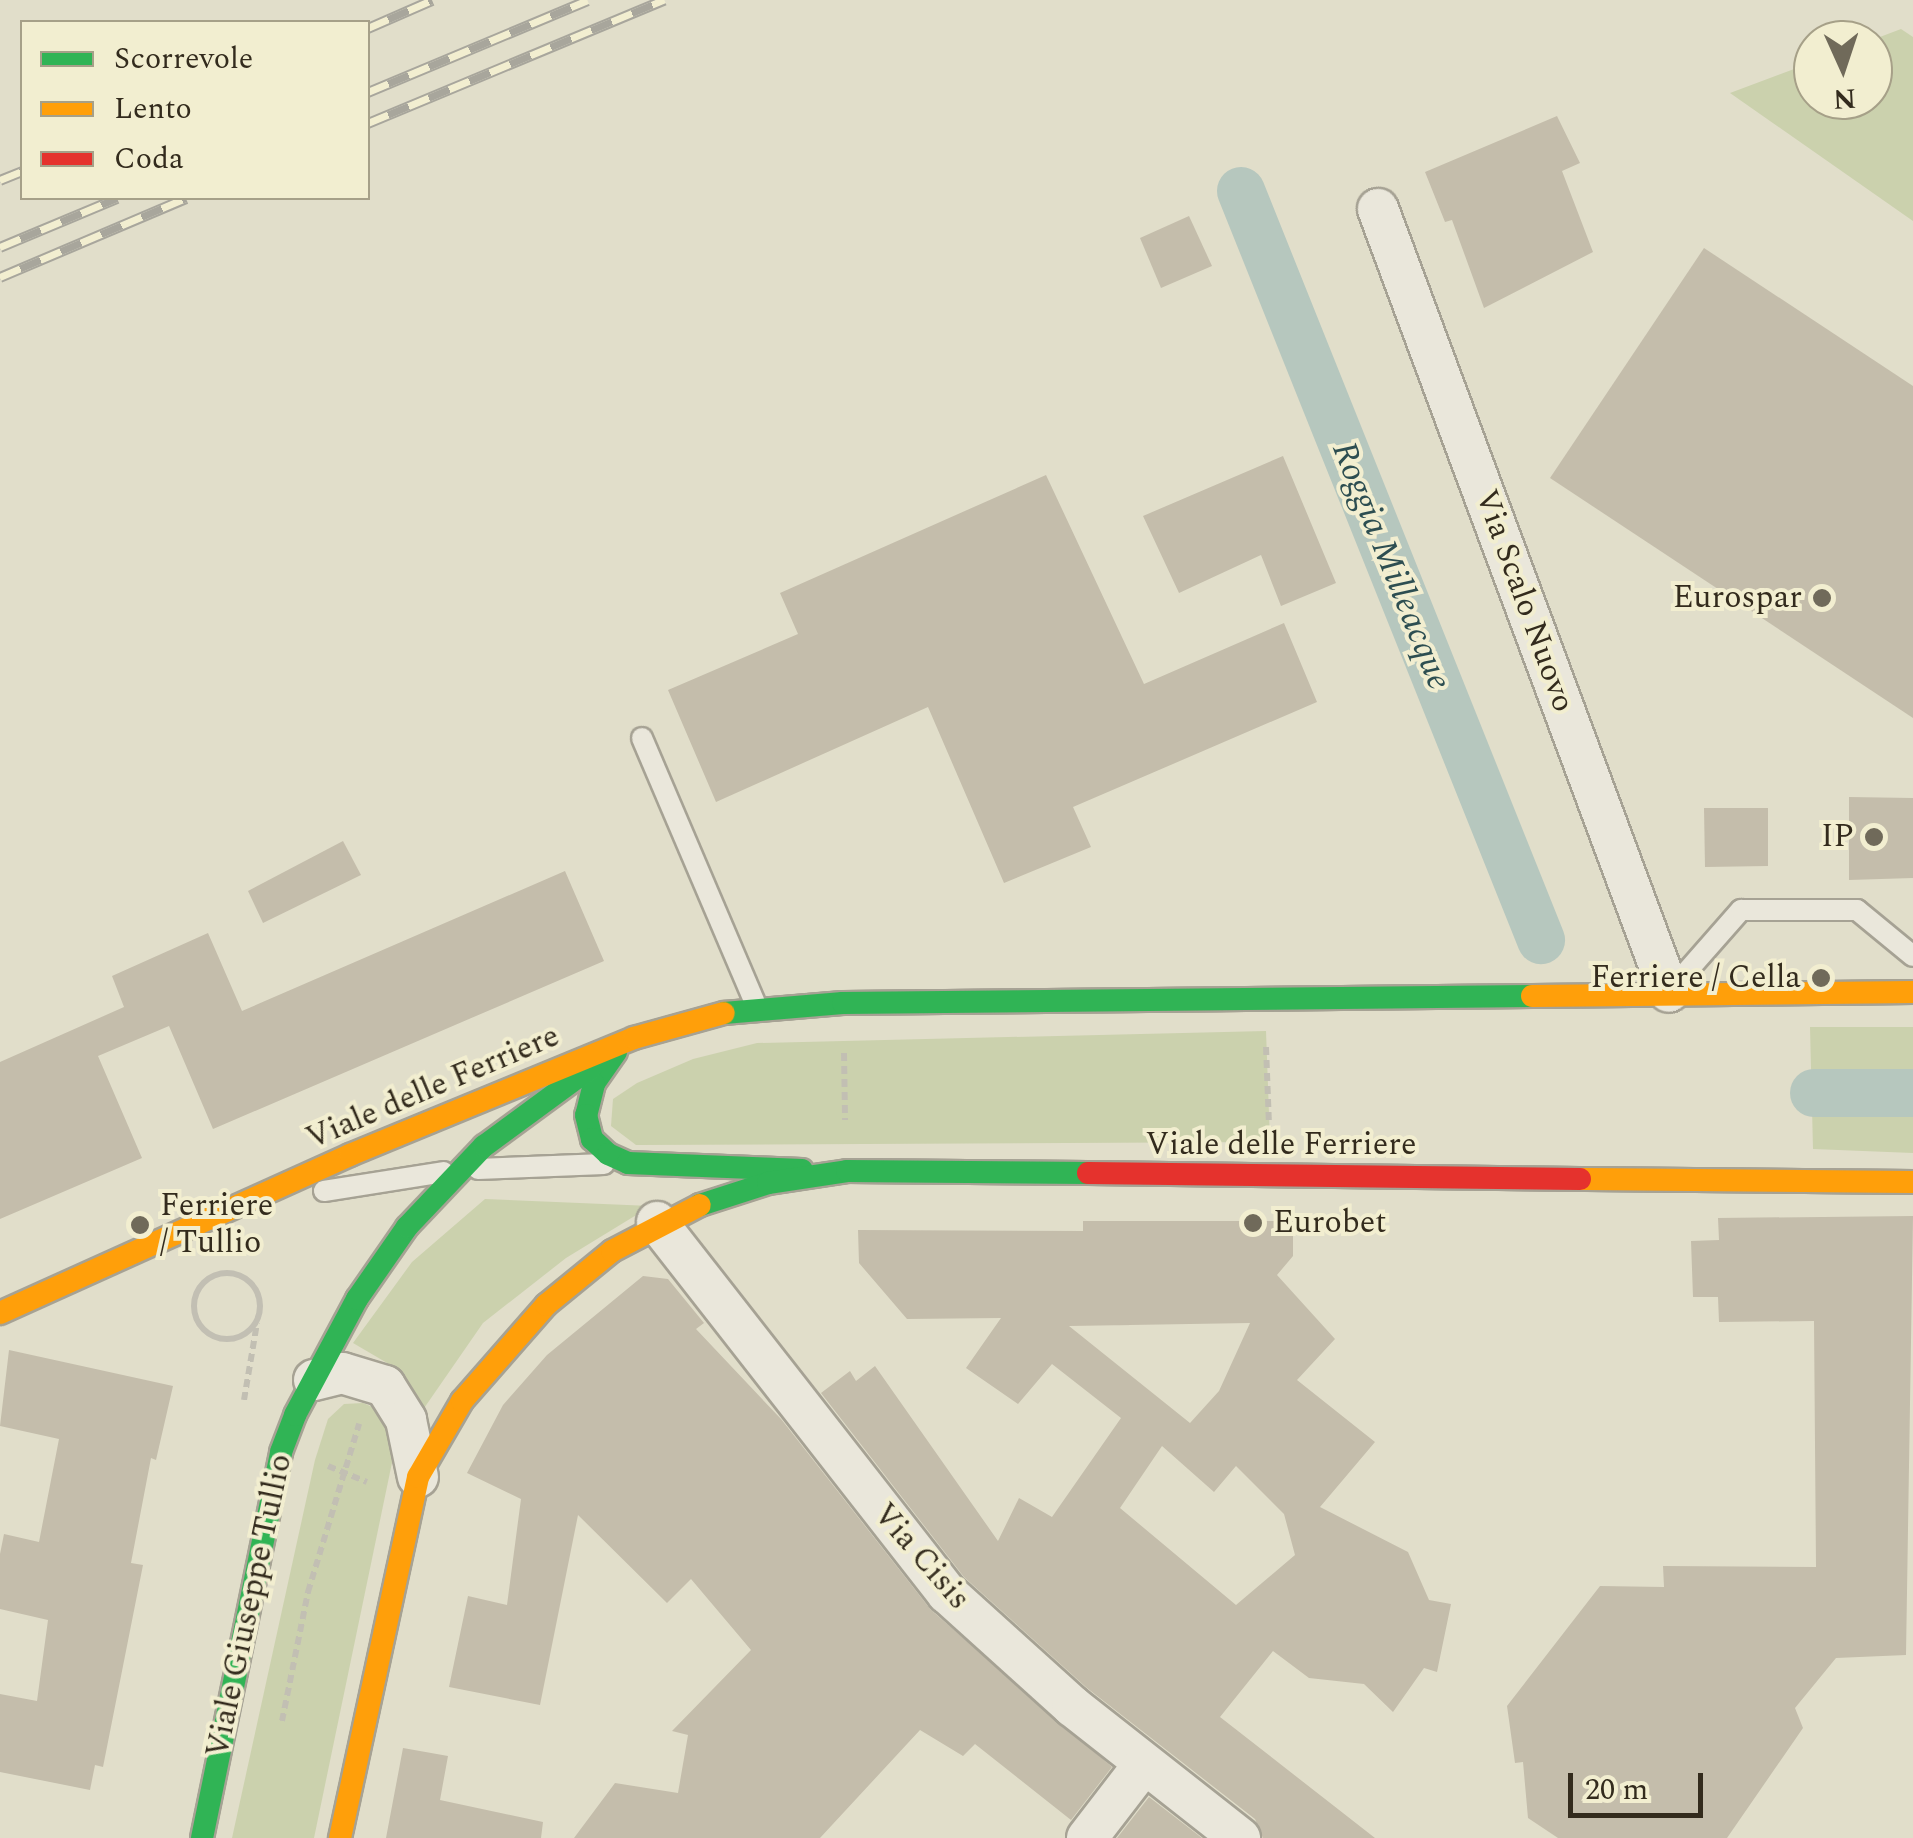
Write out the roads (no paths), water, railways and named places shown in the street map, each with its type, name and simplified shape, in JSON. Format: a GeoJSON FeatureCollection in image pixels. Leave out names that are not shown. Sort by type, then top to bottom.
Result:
{"type":"FeatureCollection","features":[{"type":"Feature","properties":{"kind":"main road","name":"Viale delle Ferriere"},"geometry":{"type":"LineString","coordinates":[[0,1313],[258,1202],[350,1155],[634,1038],[757,1007],[1669,992],[1913,992]]}},
{"type":"Feature","properties":{"kind":"main road","name":"Viale delle Ferriere"},"geometry":{"type":"LineString","coordinates":[[458,1170],[634,1038]]}},
{"type":"Feature","properties":{"kind":"main road"},"geometry":{"type":"LineString","coordinates":[[634,1038],[603,1067],[586,1115],[598,1148],[628,1163],[847,1172]]}},
{"type":"Feature","properties":{"kind":"main road","name":"Viale Giuseppe Tullio"},"geometry":{"type":"LineString","coordinates":[[202,1838],[281,1452],[314,1380],[387,1256],[458,1170]]}},
{"type":"Feature","properties":{"kind":"main road","name":"Viale delle Ferriere"},"geometry":{"type":"LineString","coordinates":[[656,1222],[768,1183],[847,1172],[1913,1182]]}},
{"type":"Feature","properties":{"kind":"main road"},"geometry":{"type":"LineString","coordinates":[[340,1838],[418,1477],[462,1401],[510,1342],[576,1277],[656,1222]]}},
{"type":"Feature","properties":{"kind":"street","name":"Via Scalo Nuovo"},"geometry":{"type":"LineString","coordinates":[[1378,209],[1669,992]]}},
{"type":"Feature","properties":{"kind":"street","name":"Via Cisis"},"geometry":{"type":"LineString","coordinates":[[656,1222],[946,1593],[1144,1764],[1240,1838]]}},
{"type":"Feature","properties":{"kind":"street"},"geometry":{"type":"LineString","coordinates":[[314,1380],[342,1373],[385,1386],[406,1420],[418,1477]]}},
{"type":"Feature","properties":{"kind":"street"},"geometry":{"type":"LineString","coordinates":[[1087,1838],[1144,1764]]}},
{"type":"Feature","properties":{"kind":"lane"},"geometry":{"type":"LineString","coordinates":[[642,738],[757,1007]]}},
{"type":"Feature","properties":{"kind":"lane"},"geometry":{"type":"LineString","coordinates":[[1669,992],[1741,910],[1857,910],[1913,956]]}},
{"type":"Feature","properties":{"kind":"lane","name":"Viale delle Ferriere"},"geometry":{"type":"LineString","coordinates":[[258,1202],[458,1170],[628,1163]]}},
{"type":"Feature","properties":{"kind":"waterway","name":"Roggia Milleacque"},"geometry":{"type":"LineString","coordinates":[[1241,191],[1541,940]]}},
{"type":"Feature","properties":{"kind":"waterway","name":"Roggia Milleacque"},"geometry":{"type":"LineString","coordinates":[[1814,1093],[1913,1093]]}},
{"type":"Feature","properties":{"kind":"railway"},"geometry":{"type":"LineString","coordinates":[[370,27],[432,0]]}},
{"type":"Feature","properties":{"kind":"railway"},"geometry":{"type":"LineString","coordinates":[[370,91],[588,0]]}},
{"type":"Feature","properties":{"kind":"railway"},"geometry":{"type":"LineString","coordinates":[[370,122],[664,0]]}},
{"type":"Feature","properties":{"kind":"railway"},"geometry":{"type":"LineString","coordinates":[[0,180],[20,172]]}},
{"type":"Feature","properties":{"kind":"railway"},"geometry":{"type":"LineString","coordinates":[[0,247],[112,200]]}},
{"type":"Feature","properties":{"kind":"railway"},"geometry":{"type":"LineString","coordinates":[[0,277],[181,200]]}},
{"type":"Feature","properties":{"kind":"place","name":"Eurospar"},"geometry":{"type":"Point","coordinates":[1822,598]}},
{"type":"Feature","properties":{"kind":"place","name":"IP"},"geometry":{"type":"Point","coordinates":[1874,837]}},
{"type":"Feature","properties":{"kind":"place","name":"Ferriere / Cella"},"geometry":{"type":"Point","coordinates":[1821,978]}},
{"type":"Feature","properties":{"kind":"place","name":"Eurobet"},"geometry":{"type":"Point","coordinates":[1253,1223]}},
{"type":"Feature","properties":{"kind":"place","name":"Ferriere / Tullio"},"geometry":{"type":"Point","coordinates":[140,1225]}}]}
